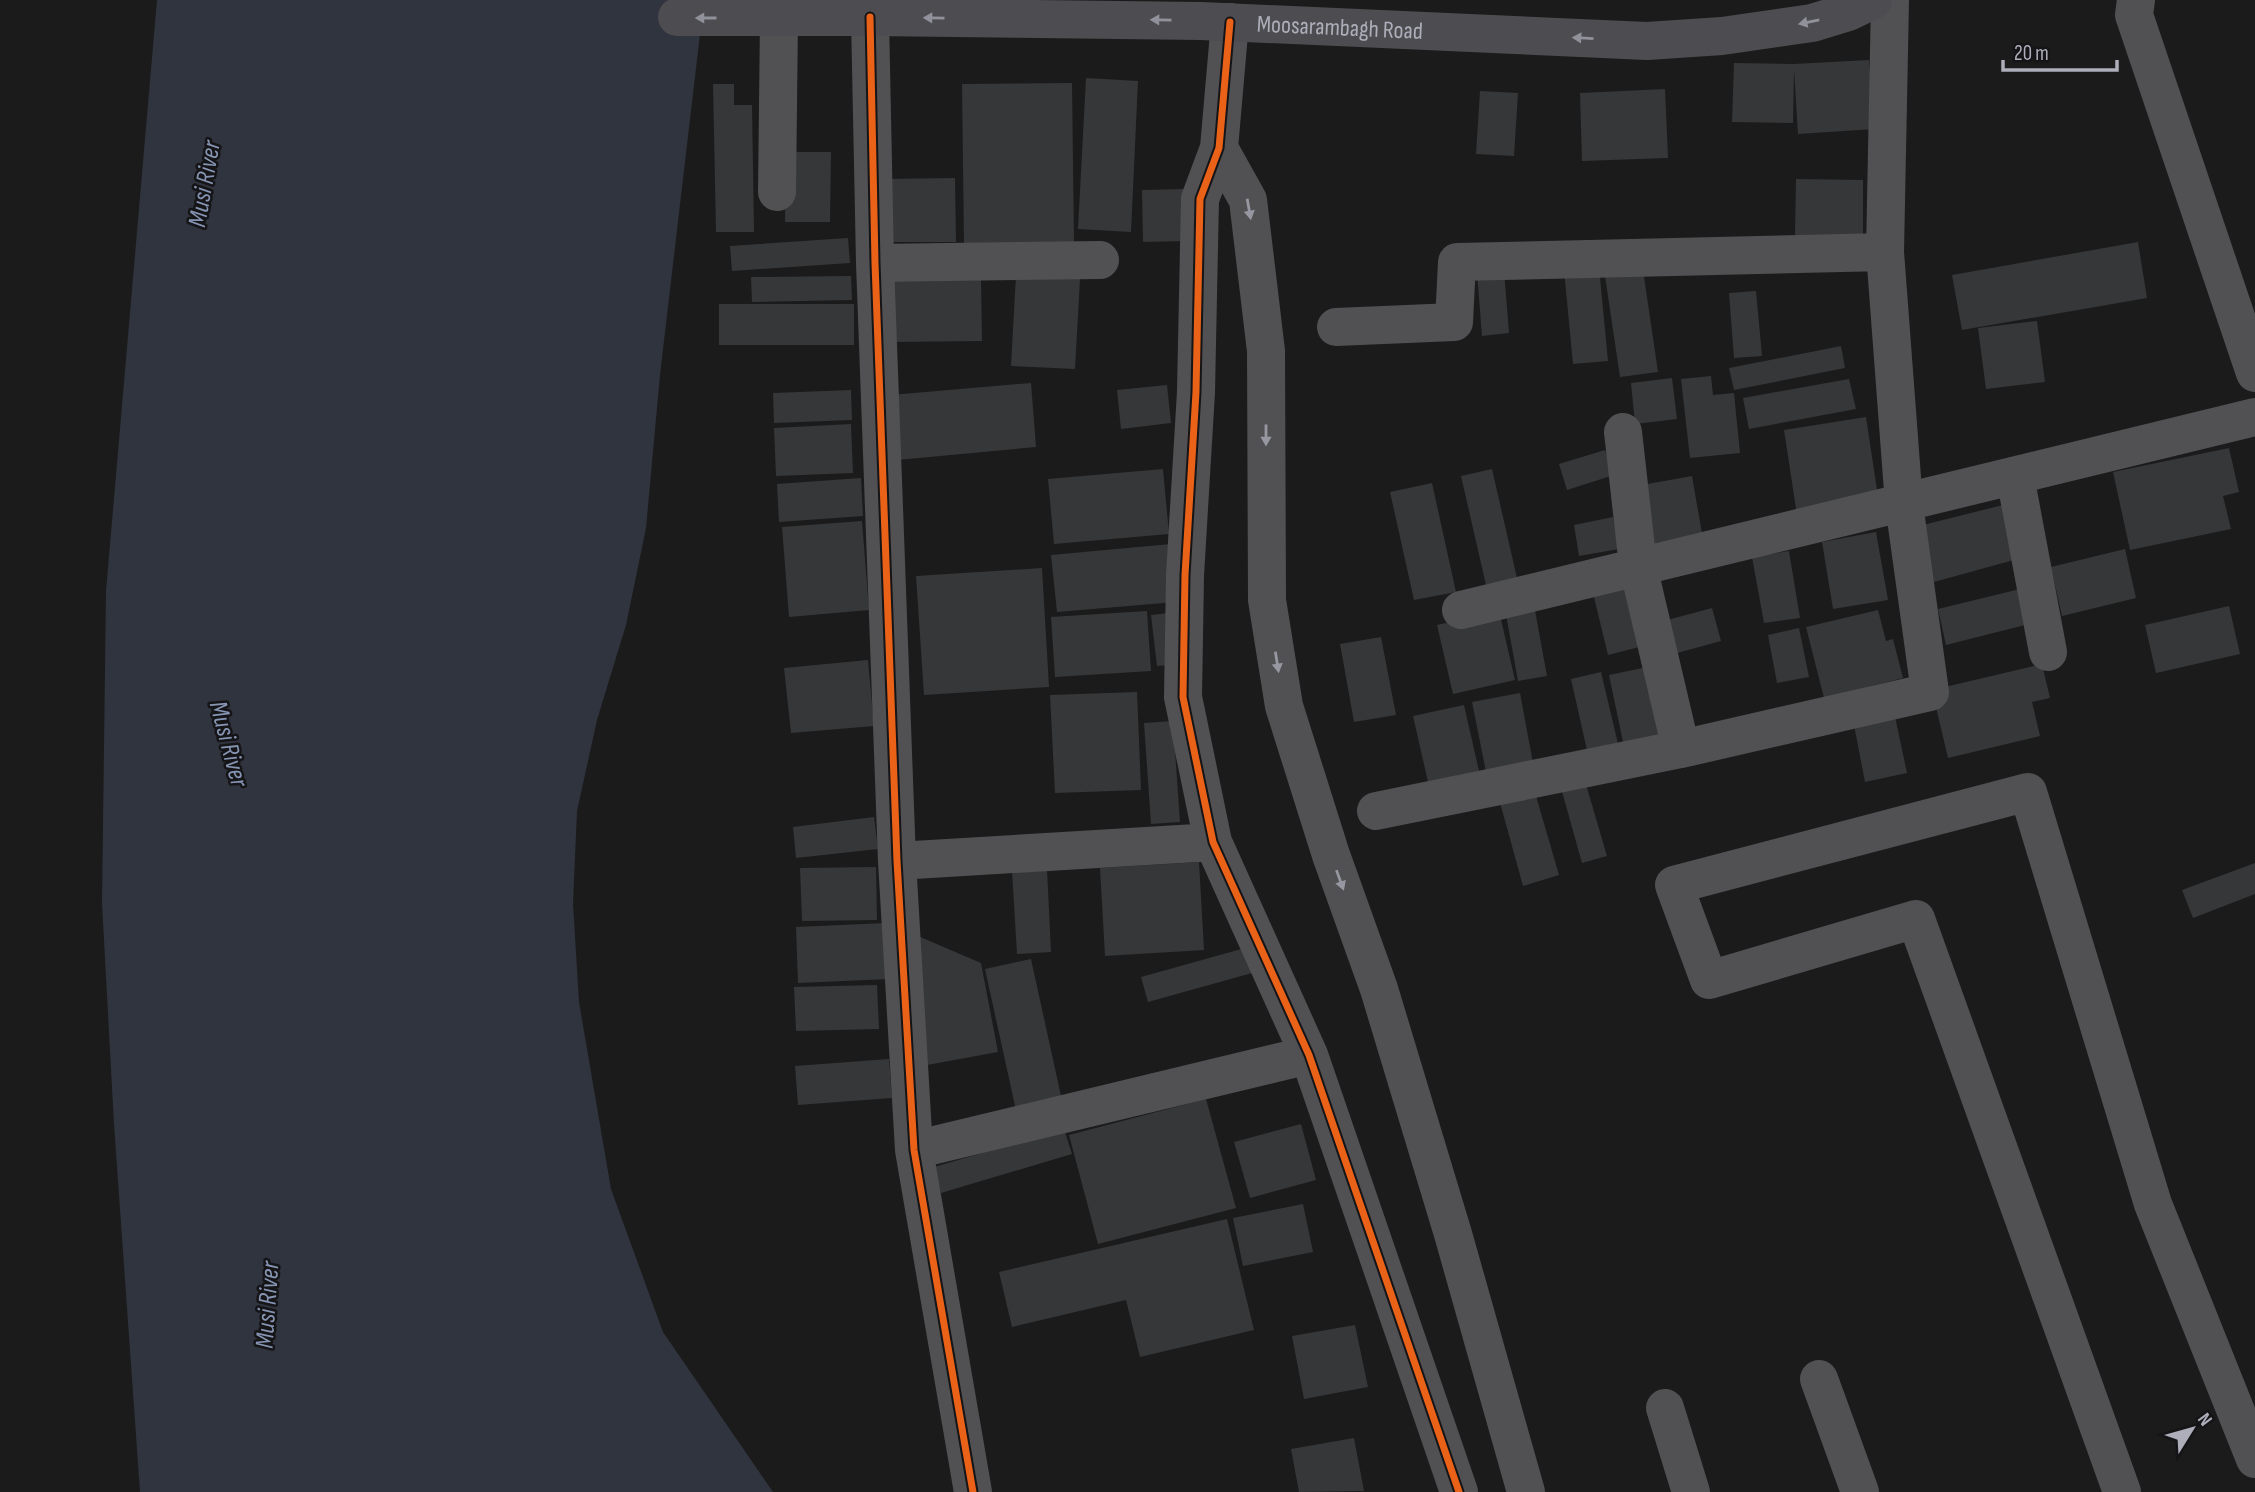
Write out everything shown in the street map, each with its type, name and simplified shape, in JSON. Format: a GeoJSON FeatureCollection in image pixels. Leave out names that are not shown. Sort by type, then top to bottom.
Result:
{"type":"FeatureCollection","features":[{"type":"Feature","properties":{"kind":"main road","name":"Moosarambagh Road"},"geometry":{"type":"LineString","coordinates":[[677,17],[1230,22],[1647,41],[1722,36],[1812,23],[1848,12],[1873,0]]}},
{"type":"Feature","properties":{"kind":"street"},"geometry":{"type":"LineString","coordinates":[[1376,811],[1681,748],[1930,692],[1904,504],[1885,252],[1890,0]]}},
{"type":"Feature","properties":{"kind":"street"},"geometry":{"type":"LineString","coordinates":[[2128,5],[2255,373]]}},
{"type":"Feature","properties":{"kind":"street"},"geometry":{"type":"LineString","coordinates":[[870,17],[875,263],[897,861],[914,1150],[973,1492]]}},
{"type":"Feature","properties":{"kind":"street"},"geometry":{"type":"LineString","coordinates":[[777,192],[779,18]]}},
{"type":"Feature","properties":{"kind":"street"},"geometry":{"type":"LineString","coordinates":[[1230,22],[1219,148],[1200,199],[1196,392],[1185,575],[1183,697],[1213,842],[1309,1055],[1459,1492]]}},
{"type":"Feature","properties":{"kind":"street"},"geometry":{"type":"LineString","coordinates":[[1219,148],[1248,200],[1266,351],[1267,600],[1284,706],[1331,855],[1379,989],[1453,1234],[1526,1492]]}},
{"type":"Feature","properties":{"kind":"street"},"geometry":{"type":"LineString","coordinates":[[1336,327],[1454,322],[1457,262],[1885,252]]}},
{"type":"Feature","properties":{"kind":"street"},"geometry":{"type":"LineString","coordinates":[[875,263],[1100,260]]}},
{"type":"Feature","properties":{"kind":"street"},"geometry":{"type":"LineString","coordinates":[[1461,610],[2255,417]]}},
{"type":"Feature","properties":{"kind":"street"},"geometry":{"type":"LineString","coordinates":[[1623,432],[1638,566],[1681,748]]}},
{"type":"Feature","properties":{"kind":"street"},"geometry":{"type":"LineString","coordinates":[[2015,476],[2048,652]]}},
{"type":"Feature","properties":{"kind":"street"},"geometry":{"type":"LineString","coordinates":[[2122,1492],[1916,919],[1709,980],[1674,885],[2028,792],[2153,1204],[2255,1459]]}},
{"type":"Feature","properties":{"kind":"street"},"geometry":{"type":"LineString","coordinates":[[897,861],[1213,842]]}},
{"type":"Feature","properties":{"kind":"street"},"geometry":{"type":"LineString","coordinates":[[914,1150],[1309,1055]]}},
{"type":"Feature","properties":{"kind":"street"},"geometry":{"type":"LineString","coordinates":[[1819,1379],[1860,1492]]}},
{"type":"Feature","properties":{"kind":"street"},"geometry":{"type":"LineString","coordinates":[[1665,1408],[1692,1492]]}},
{"type":"Feature","properties":{"kind":"water","name":"Musi River"},"geometry":{"type":"Polygon","coordinates":[[[157,0],[704,0],[660,375],[646,528],[626,625],[597,720],[577,811],[573,903],[579,1002],[611,1189],[663,1332],[773,1492],[140,1492],[114,1124],[102,903],[106,591],[157,0]]]}},
{"type":"Feature","properties":{"kind":"building"},"geometry":{"type":"Polygon","coordinates":[[[1869,60],[1874,129],[1798,134],[1794,69],[1793,123],[1732,122],[1734,63],[1794,64],[1869,60]]]}},
{"type":"Feature","properties":{"kind":"building"},"geometry":{"type":"Polygon","coordinates":[[[1086,78],[1138,81],[1131,232],[1078,229],[1086,78]]]}},
{"type":"Feature","properties":{"kind":"building"},"geometry":{"type":"Polygon","coordinates":[[[1072,83],[1074,243],[964,245],[962,84],[1072,83]]]}},
{"type":"Feature","properties":{"kind":"building"},"geometry":{"type":"Polygon","coordinates":[[[713,84],[734,84],[734,105],[752,105],[754,232],[716,232],[713,84]]]}},
{"type":"Feature","properties":{"kind":"building"},"geometry":{"type":"Polygon","coordinates":[[[1665,89],[1668,158],[1582,161],[1580,93],[1665,89]]]}},
{"type":"Feature","properties":{"kind":"building"},"geometry":{"type":"Polygon","coordinates":[[[1480,91],[1518,93],[1514,156],[1476,154],[1480,91]]]}},
{"type":"Feature","properties":{"kind":"building"},"geometry":{"type":"Polygon","coordinates":[[[786,152],[831,152],[830,222],[785,222],[786,152]]]}},
{"type":"Feature","properties":{"kind":"building"},"geometry":{"type":"Polygon","coordinates":[[[955,178],[956,242],[887,242],[885,179],[955,178]]]}},
{"type":"Feature","properties":{"kind":"building"},"geometry":{"type":"Polygon","coordinates":[[[1796,179],[1863,180],[1863,235],[1795,235],[1796,179]]]}},
{"type":"Feature","properties":{"kind":"building"},"geometry":{"type":"Polygon","coordinates":[[[1186,189],[1187,241],[1143,242],[1142,190],[1186,189]]]}},
{"type":"Feature","properties":{"kind":"building"},"geometry":{"type":"Polygon","coordinates":[[[848,238],[850,263],[732,271],[730,246],[848,238]]]}},
{"type":"Feature","properties":{"kind":"building"},"geometry":{"type":"Polygon","coordinates":[[[2138,242],[2147,298],[1962,330],[1952,275],[2138,242]]]}},
{"type":"Feature","properties":{"kind":"building"},"geometry":{"type":"Polygon","coordinates":[[[1599,267],[1608,361],[1573,364],[1564,270],[1599,267]]]}},
{"type":"Feature","properties":{"kind":"building"},"geometry":{"type":"Polygon","coordinates":[[[1504,270],[1509,333],[1482,336],[1477,272],[1504,270]]]}},
{"type":"Feature","properties":{"kind":"building"},"geometry":{"type":"Polygon","coordinates":[[[1643,270],[1658,372],[1620,377],[1605,276],[1643,270]]]}},
{"type":"Feature","properties":{"kind":"building"},"geometry":{"type":"Polygon","coordinates":[[[1016,275],[1080,279],[1075,369],[1011,366],[1016,275]]]}},
{"type":"Feature","properties":{"kind":"building"},"geometry":{"type":"Polygon","coordinates":[[[851,276],[852,300],[752,302],[751,277],[851,276]]]}},
{"type":"Feature","properties":{"kind":"building"},"geometry":{"type":"Polygon","coordinates":[[[981,276],[982,341],[890,342],[889,277],[981,276]]]}},
{"type":"Feature","properties":{"kind":"building"},"geometry":{"type":"Polygon","coordinates":[[[1756,291],[1762,356],[1734,358],[1729,293],[1756,291]]]}},
{"type":"Feature","properties":{"kind":"building"},"geometry":{"type":"Polygon","coordinates":[[[719,304],[854,304],[854,345],[719,345],[719,304]]]}},
{"type":"Feature","properties":{"kind":"building"},"geometry":{"type":"Polygon","coordinates":[[[2037,321],[2045,382],[1986,389],[1978,328],[2037,321]]]}},
{"type":"Feature","properties":{"kind":"building"},"geometry":{"type":"Polygon","coordinates":[[[1841,346],[1845,368],[1734,390],[1729,368],[1841,346]]]}},
{"type":"Feature","properties":{"kind":"building"},"geometry":{"type":"Polygon","coordinates":[[[1711,376],[1713,395],[1734,393],[1740,453],[1690,458],[1681,379],[1711,376]]]}},
{"type":"Feature","properties":{"kind":"building"},"geometry":{"type":"Polygon","coordinates":[[[1672,378],[1677,419],[1635,424],[1631,383],[1672,378]]]}},
{"type":"Feature","properties":{"kind":"building"},"geometry":{"type":"Polygon","coordinates":[[[1849,379],[1856,409],[1749,429],[1743,398],[1849,379]]]}},
{"type":"Feature","properties":{"kind":"building"},"geometry":{"type":"Polygon","coordinates":[[[1031,383],[1036,447],[897,460],[891,395],[1031,383]]]}},
{"type":"Feature","properties":{"kind":"building"},"geometry":{"type":"Polygon","coordinates":[[[1167,385],[1171,423],[1121,429],[1117,390],[1167,385]]]}},
{"type":"Feature","properties":{"kind":"building"},"geometry":{"type":"Polygon","coordinates":[[[851,390],[852,420],[774,423],[773,393],[851,390]]]}},
{"type":"Feature","properties":{"kind":"building"},"geometry":{"type":"Polygon","coordinates":[[[1866,417],[1879,503],[1797,515],[1784,430],[1866,417]]]}},
{"type":"Feature","properties":{"kind":"building"},"geometry":{"type":"Polygon","coordinates":[[[851,424],[853,473],[776,476],[774,428],[851,424]]]}},
{"type":"Feature","properties":{"kind":"building"},"geometry":{"type":"Polygon","coordinates":[[[2229,448],[2239,492],[2223,496],[2231,529],[2130,550],[2113,472],[2229,448]]]}},
{"type":"Feature","properties":{"kind":"building"},"geometry":{"type":"Polygon","coordinates":[[[1605,450],[1614,475],[1567,490],[1559,464],[1605,450]]]}},
{"type":"Feature","properties":{"kind":"building"},"geometry":{"type":"Polygon","coordinates":[[[1163,469],[1169,534],[1054,544],[1048,479],[1163,469]]]}},
{"type":"Feature","properties":{"kind":"building"},"geometry":{"type":"Polygon","coordinates":[[[1492,469],[1517,578],[1486,585],[1461,476],[1492,469]]]}},
{"type":"Feature","properties":{"kind":"building"},"geometry":{"type":"Polygon","coordinates":[[[1692,476],[1703,539],[1654,548],[1642,485],[1692,476]]]}},
{"type":"Feature","properties":{"kind":"building"},"geometry":{"type":"Polygon","coordinates":[[[861,478],[863,516],[779,522],[777,484],[861,478]]]}},
{"type":"Feature","properties":{"kind":"building"},"geometry":{"type":"Polygon","coordinates":[[[1432,483],[1456,592],[1414,600],[1390,492],[1432,483]]]}},
{"type":"Feature","properties":{"kind":"building"},"geometry":{"type":"Polygon","coordinates":[[[2007,504],[2021,558],[1934,582],[1919,526],[2007,504]]]}},
{"type":"Feature","properties":{"kind":"building"},"geometry":{"type":"Polygon","coordinates":[[[1613,517],[1619,549],[1579,556],[1574,525],[1613,517]]]}},
{"type":"Feature","properties":{"kind":"building"},"geometry":{"type":"Polygon","coordinates":[[[862,521],[869,610],[789,617],[782,527],[862,521]]]}},
{"type":"Feature","properties":{"kind":"building"},"geometry":{"type":"Polygon","coordinates":[[[1876,532],[1888,600],[1833,609],[1822,542],[1876,532]]]}},
{"type":"Feature","properties":{"kind":"building"},"geometry":{"type":"Polygon","coordinates":[[[1171,544],[1176,602],[1057,612],[1051,555],[1171,544]]]}},
{"type":"Feature","properties":{"kind":"building"},"geometry":{"type":"Polygon","coordinates":[[[2125,549],[2136,598],[2062,616],[2051,567],[2125,549]]]}},
{"type":"Feature","properties":{"kind":"building"},"geometry":{"type":"Polygon","coordinates":[[[1789,551],[1800,618],[1764,623],[1752,557],[1789,551]]]}},
{"type":"Feature","properties":{"kind":"building"},"geometry":{"type":"Polygon","coordinates":[[[1042,568],[1049,687],[924,695],[916,576],[1042,568]]]}},
{"type":"Feature","properties":{"kind":"building"},"geometry":{"type":"Polygon","coordinates":[[[1632,584],[1647,645],[1608,655],[1593,593],[1632,584]]]}},
{"type":"Feature","properties":{"kind":"building"},"geometry":{"type":"Polygon","coordinates":[[[2020,589],[2029,624],[1946,645],[1938,609],[2020,589]]]}},
{"type":"Feature","properties":{"kind":"building"},"geometry":{"type":"Polygon","coordinates":[[[1534,605],[1547,676],[1518,681],[1505,609],[1534,605]]]}},
{"type":"Feature","properties":{"kind":"building"},"geometry":{"type":"Polygon","coordinates":[[[2229,606],[2240,654],[2156,673],[2145,625],[2229,606]]]}},
{"type":"Feature","properties":{"kind":"building"},"geometry":{"type":"Polygon","coordinates":[[[1712,608],[1721,641],[1670,655],[1660,622],[1712,608]]]}},
{"type":"Feature","properties":{"kind":"building"},"geometry":{"type":"Polygon","coordinates":[[[1878,610],[1886,641],[1893,639],[1903,678],[1824,698],[1806,627],[1878,610]]]}},
{"type":"Feature","properties":{"kind":"building"},"geometry":{"type":"Polygon","coordinates":[[[1147,611],[1151,671],[1055,677],[1051,617],[1147,611]]]}},
{"type":"Feature","properties":{"kind":"building"},"geometry":{"type":"Polygon","coordinates":[[[1499,611],[1515,680],[1453,694],[1437,625],[1499,611]]]}},
{"type":"Feature","properties":{"kind":"building"},"geometry":{"type":"Polygon","coordinates":[[[1170,613],[1177,664],[1157,666],[1151,615],[1170,613]]]}},
{"type":"Feature","properties":{"kind":"building"},"geometry":{"type":"Polygon","coordinates":[[[1799,628],[1809,677],[1777,683],[1768,635],[1799,628]]]}},
{"type":"Feature","properties":{"kind":"building"},"geometry":{"type":"Polygon","coordinates":[[[1381,637],[1396,715],[1354,722],[1340,644],[1381,637]]]}},
{"type":"Feature","properties":{"kind":"building"},"geometry":{"type":"Polygon","coordinates":[[[868,660],[874,726],[791,733],[784,668],[868,660]]]}},
{"type":"Feature","properties":{"kind":"building"},"geometry":{"type":"Polygon","coordinates":[[[2042,664],[2050,698],[2032,702],[2040,736],[1948,758],[1932,690],[2042,664]]]}},
{"type":"Feature","properties":{"kind":"building"},"geometry":{"type":"Polygon","coordinates":[[[1657,665],[1670,733],[1623,742],[1609,675],[1657,665]]]}},
{"type":"Feature","properties":{"kind":"building"},"geometry":{"type":"Polygon","coordinates":[[[1601,672],[1619,748],[1588,755],[1571,679],[1601,672]]]}},
{"type":"Feature","properties":{"kind":"building"},"geometry":{"type":"Polygon","coordinates":[[[1137,692],[1141,790],[1055,793],[1050,695],[1137,692]]]}},
{"type":"Feature","properties":{"kind":"building"},"geometry":{"type":"Polygon","coordinates":[[[1520,693],[1533,763],[1486,772],[1472,702],[1520,693]]]}},
{"type":"Feature","properties":{"kind":"building"},"geometry":{"type":"Polygon","coordinates":[[[1464,705],[1479,771],[1428,782],[1413,716],[1464,705]]]}},
{"type":"Feature","properties":{"kind":"building"},"geometry":{"type":"Polygon","coordinates":[[[1894,712],[1907,773],[1865,782],[1853,720],[1894,712]]]}},
{"type":"Feature","properties":{"kind":"building"},"geometry":{"type":"Polygon","coordinates":[[[1173,721],[1180,822],[1151,824],[1144,723],[1173,721]]]}},
{"type":"Feature","properties":{"kind":"building"},"geometry":{"type":"Polygon","coordinates":[[[1585,781],[1607,856],[1582,863],[1561,788],[1585,781]]]}},
{"type":"Feature","properties":{"kind":"building"},"geometry":{"type":"Polygon","coordinates":[[[1534,789],[1559,875],[1523,886],[1499,799],[1534,789]]]}},
{"type":"Feature","properties":{"kind":"building"},"geometry":{"type":"Polygon","coordinates":[[[874,817],[878,849],[796,858],[793,827],[874,817]]]}},
{"type":"Feature","properties":{"kind":"building"},"geometry":{"type":"Polygon","coordinates":[[[1199,862],[1204,950],[1105,956],[1100,868],[1199,862]]]}},
{"type":"Feature","properties":{"kind":"building"},"geometry":{"type":"Polygon","coordinates":[[[2255,863],[2255,894],[2193,918],[2182,890],[2255,863]]]}},
{"type":"Feature","properties":{"kind":"building"},"geometry":{"type":"Polygon","coordinates":[[[876,867],[877,920],[802,921],[800,868],[876,867]]]}},
{"type":"Feature","properties":{"kind":"building"},"geometry":{"type":"Polygon","coordinates":[[[1047,869],[1051,952],[1017,954],[1012,871],[1047,869]]]}},
{"type":"Feature","properties":{"kind":"building"},"geometry":{"type":"Polygon","coordinates":[[[886,923],[889,979],[798,983],[796,927],[886,923]]]}},
{"type":"Feature","properties":{"kind":"building"},"geometry":{"type":"Polygon","coordinates":[[[918,936],[981,963],[998,1052],[927,1065],[918,936]]]}},
{"type":"Feature","properties":{"kind":"building"},"geometry":{"type":"Polygon","coordinates":[[[1245,948],[1252,973],[1148,1002],[1141,977],[1245,948]]]}},
{"type":"Feature","properties":{"kind":"building"},"geometry":{"type":"Polygon","coordinates":[[[1031,959],[1063,1105],[1017,1115],[985,969],[1031,959]]]}},
{"type":"Feature","properties":{"kind":"building"},"geometry":{"type":"Polygon","coordinates":[[[877,985],[879,1029],[796,1031],[794,987],[877,985]]]}},
{"type":"Feature","properties":{"kind":"building"},"geometry":{"type":"Polygon","coordinates":[[[889,1059],[892,1098],[798,1105],[795,1066],[889,1059]]]}},
{"type":"Feature","properties":{"kind":"building"},"geometry":{"type":"Polygon","coordinates":[[[1206,1099],[1236,1208],[1098,1244],[1069,1135],[1206,1099]]]}},
{"type":"Feature","properties":{"kind":"building"},"geometry":{"type":"Polygon","coordinates":[[[1301,1124],[1316,1180],[1250,1198],[1234,1142],[1301,1124]]]}},
{"type":"Feature","properties":{"kind":"building"},"geometry":{"type":"Polygon","coordinates":[[[1064,1129],[1072,1154],[941,1193],[934,1167],[1064,1129]]]}},
{"type":"Feature","properties":{"kind":"building"},"geometry":{"type":"Polygon","coordinates":[[[1303,1204],[1313,1252],[1243,1266],[1233,1218],[1303,1204]]]}},
{"type":"Feature","properties":{"kind":"building"},"geometry":{"type":"Polygon","coordinates":[[[1227,1219],[1254,1330],[1140,1357],[1126,1300],[1012,1327],[999,1272],[1227,1219]]]}},
{"type":"Feature","properties":{"kind":"building"},"geometry":{"type":"Polygon","coordinates":[[[1355,1325],[1368,1387],[1304,1399],[1292,1336],[1355,1325]]]}},
{"type":"Feature","properties":{"kind":"building"},"geometry":{"type":"Polygon","coordinates":[[[1354,1438],[1364,1491],[1299,1492],[1291,1449],[1354,1438]]]}},
{"type":"Feature","properties":{"kind":"cycle path"},"geometry":{"type":"LineString","coordinates":[[870,17],[875,263],[897,861],[914,1150],[973,1492]]}},
{"type":"Feature","properties":{"kind":"cycle path"},"geometry":{"type":"LineString","coordinates":[[1230,22],[1219,148],[1200,199],[1196,392],[1185,575],[1183,697],[1213,842],[1309,1055],[1459,1492]]}}]}
